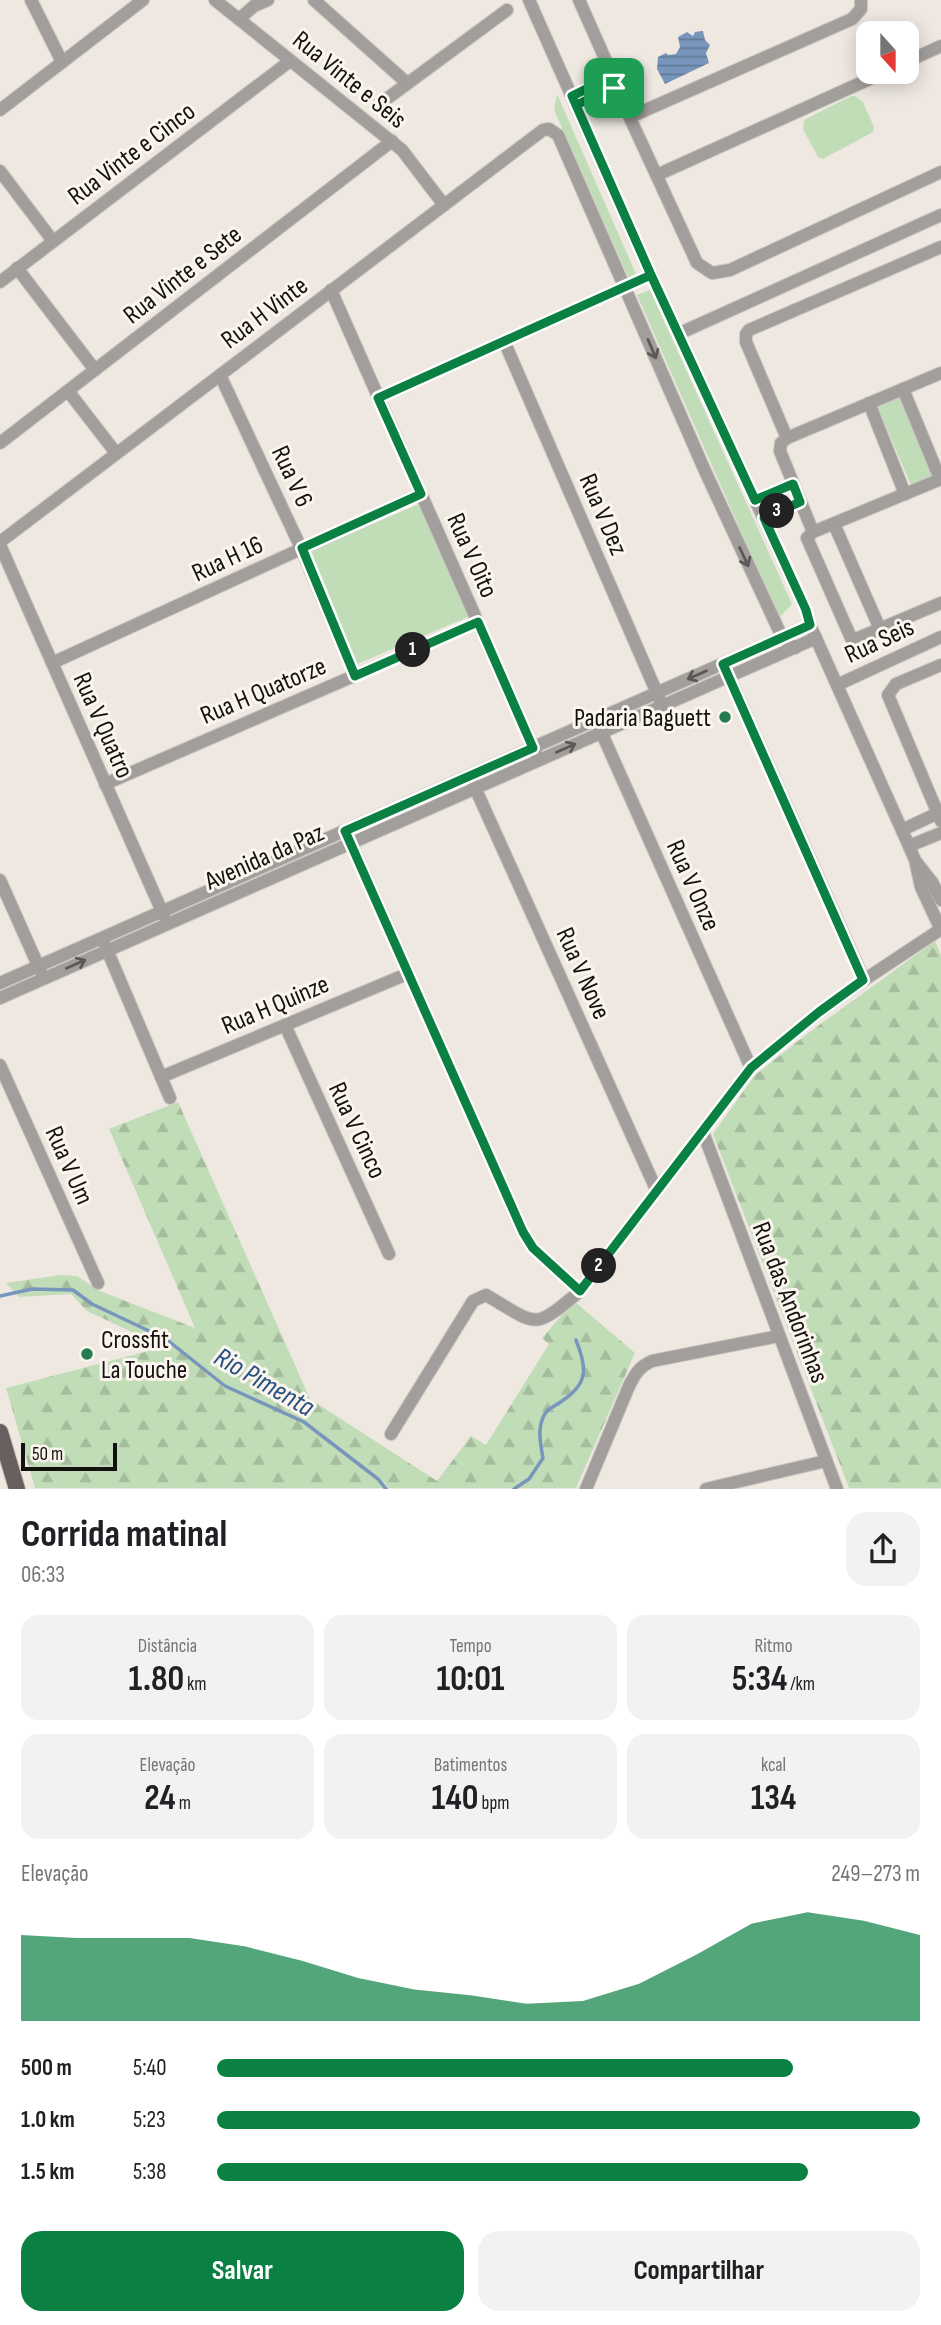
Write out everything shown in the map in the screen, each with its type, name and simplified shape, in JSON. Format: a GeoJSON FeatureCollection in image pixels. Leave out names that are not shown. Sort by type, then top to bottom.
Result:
{"type":"FeatureCollection","features":[{"type":"Feature","properties":{"kind":"main road"},"geometry":{"type":"LineString","coordinates":[[0,1432],[17,1489]]}},
{"type":"Feature","properties":{"kind":"street"},"geometry":{"type":"LineString","coordinates":[[31,0],[62,62]]}},
{"type":"Feature","properties":{"kind":"street"},"geometry":{"type":"LineString","coordinates":[[0,110],[143,0]]}},
{"type":"Feature","properties":{"kind":"street","name":"Rua Vinte e Seis"},"geometry":{"type":"LineString","coordinates":[[215,0],[402,149],[444,205]]}},
{"type":"Feature","properties":{"kind":"street"},"geometry":{"type":"LineString","coordinates":[[239,19],[254,6],[268,0]]}},
{"type":"Feature","properties":{"kind":"street"},"geometry":{"type":"LineString","coordinates":[[314,0],[407,83]]}},
{"type":"Feature","properties":{"kind":"street"},"geometry":{"type":"LineString","coordinates":[[391,1434],[477,1298],[486,1295],[525,1319],[540,1321],[548,1317],[580,1291],[751,1068],[863,980],[941,930],[920,887],[915,860],[836,685],[806,610],[651,275],[529,0]]}},
{"type":"Feature","properties":{"kind":"street"},"geometry":{"type":"LineString","coordinates":[[579,0],[613,82],[697,263],[706,271],[718,273],[941,172]]}},
{"type":"Feature","properties":{"kind":"street"},"geometry":{"type":"LineString","coordinates":[[630,117],[852,19],[861,9],[861,0]]}},
{"type":"Feature","properties":{"kind":"street"},"geometry":{"type":"LineString","coordinates":[[377,106],[507,10]]}},
{"type":"Feature","properties":{"kind":"street"},"geometry":{"type":"LineString","coordinates":[[919,56],[941,47]]}},
{"type":"Feature","properties":{"kind":"street","name":"Rua Vinte e Cinco"},"geometry":{"type":"LineString","coordinates":[[0,282],[289,61]]}},
{"type":"Feature","properties":{"kind":"street"},"geometry":{"type":"LineString","coordinates":[[574,100],[613,82]]}},
{"type":"Feature","properties":{"kind":"street"},"geometry":{"type":"LineString","coordinates":[[657,175],[858,84]]}},
{"type":"Feature","properties":{"kind":"street","name":"Rua H Vinte"},"geometry":{"type":"LineString","coordinates":[[0,544],[543,130],[553,130],[558,135],[625,286]]}},
{"type":"Feature","properties":{"kind":"street","name":"Rua Vinte e Sete"},"geometry":{"type":"LineString","coordinates":[[0,443],[392,141]]}},
{"type":"Feature","properties":{"kind":"street"},"geometry":{"type":"LineString","coordinates":[[0,171],[53,241]]}},
{"type":"Feature","properties":{"kind":"street"},"geometry":{"type":"LineString","coordinates":[[678,334],[941,215]]}},
{"type":"Feature","properties":{"kind":"street"},"geometry":{"type":"LineString","coordinates":[[787,438],[746,342],[749,330],[941,247]]}},
{"type":"Feature","properties":{"kind":"street"},"geometry":{"type":"LineString","coordinates":[[17,268],[95,370]]}},
{"type":"Feature","properties":{"kind":"street"},"geometry":{"type":"LineString","coordinates":[[378,398],[651,275]]}},
{"type":"Feature","properties":{"kind":"street"},"geometry":{"type":"LineString","coordinates":[[625,286],[705,471],[782,637],[794,648]]}},
{"type":"Feature","properties":{"kind":"street","name":"Rua V Oito"},"geometry":{"type":"LineString","coordinates":[[331,290],[539,760]]}},
{"type":"Feature","properties":{"kind":"street","name":"Rua V Dez"},"geometry":{"type":"LineString","coordinates":[[504,341],[663,706]]}},
{"type":"Feature","properties":{"kind":"street"},"geometry":{"type":"LineString","coordinates":[[813,532],[780,451],[780,443],[941,373]]}},
{"type":"Feature","properties":{"kind":"street","name":"Rua V 6"},"geometry":{"type":"LineString","coordinates":[[219,375],[302,548],[355,676]]}},
{"type":"Feature","properties":{"kind":"street"},"geometry":{"type":"LineString","coordinates":[[903,389],[941,479],[813,532],[807,542],[849,636],[856,639],[941,603]]}},
{"type":"Feature","properties":{"kind":"street"},"geometry":{"type":"LineString","coordinates":[[68,391],[116,453]]}},
{"type":"Feature","properties":{"kind":"street"},"geometry":{"type":"LineString","coordinates":[[869,403],[905,494]]}},
{"type":"Feature","properties":{"kind":"street"},"geometry":{"type":"LineString","coordinates":[[755,500],[793,484]]}},
{"type":"Feature","properties":{"kind":"street","name":"Rua H 16"},"geometry":{"type":"LineString","coordinates":[[52,663],[421,494]]}},
{"type":"Feature","properties":{"kind":"street"},"geometry":{"type":"LineString","coordinates":[[764,518],[800,502]]}},
{"type":"Feature","properties":{"kind":"street"},"geometry":{"type":"LineString","coordinates":[[834,524],[880,629]]}},
{"type":"Feature","properties":{"kind":"street","name":"Rua V Quatro"},"geometry":{"type":"LineString","coordinates":[[0,544],[165,918]]}},
{"type":"Feature","properties":{"kind":"street","name":"Rua H Quatorze"},"geometry":{"type":"LineString","coordinates":[[105,784],[478,622]]}},
{"type":"Feature","properties":{"kind":"street","name":"Avenida da Paz"},"geometry":{"type":"LineString","coordinates":[[0,983],[41,972],[165,918],[348,837],[470,776],[810,625]]}},
{"type":"Feature","properties":{"kind":"street","name":"Rua Seis"},"geometry":{"type":"LineString","coordinates":[[836,685],[941,637]]}},
{"type":"Feature","properties":{"kind":"street","name":"Avenida da Paz"},"geometry":{"type":"LineString","coordinates":[[348,837],[475,788],[816,639]]}},
{"type":"Feature","properties":{"kind":"street"},"geometry":{"type":"LineString","coordinates":[[723,664],[863,980]]}},
{"type":"Feature","properties":{"kind":"street"},"geometry":{"type":"LineString","coordinates":[[902,830],[921,821],[939,817],[936,796],[888,695],[896,684],[941,665]]}},
{"type":"Feature","properties":{"kind":"street","name":"Rua V Onze"},"geometry":{"type":"LineString","coordinates":[[595,720],[751,1068]]}},
{"type":"Feature","properties":{"kind":"street","name":"Rua V Nove"},"geometry":{"type":"LineString","coordinates":[[470,776],[656,1189]]}},
{"type":"Feature","properties":{"kind":"street"},"geometry":{"type":"LineString","coordinates":[[909,846],[935,836]]}},
{"type":"Feature","properties":{"kind":"street"},"geometry":{"type":"LineString","coordinates":[[348,837],[523,1232],[533,1248],[580,1291]]}},
{"type":"Feature","properties":{"kind":"street"},"geometry":{"type":"LineString","coordinates":[[915,860],[932,882],[941,900]]}},
{"type":"Feature","properties":{"kind":"street"},"geometry":{"type":"LineString","coordinates":[[0,880],[41,972]]}},
{"type":"Feature","properties":{"kind":"street"},"geometry":{"type":"LineString","coordinates":[[105,944],[170,1098]]}},
{"type":"Feature","properties":{"kind":"street","name":"Avenida da Paz"},"geometry":{"type":"LineString","coordinates":[[0,998],[41,972]]}},
{"type":"Feature","properties":{"kind":"street","name":"Rua H Quinze"},"geometry":{"type":"LineString","coordinates":[[161,1077],[407,974]]}},
{"type":"Feature","properties":{"kind":"street","name":"Rua V Cinco"},"geometry":{"type":"LineString","coordinates":[[285,1025],[389,1254]]}},
{"type":"Feature","properties":{"kind":"street","name":"Rua V Um"},"geometry":{"type":"LineString","coordinates":[[0,1065],[98,1283]]}},
{"type":"Feature","properties":{"kind":"street","name":"Rua das Andorinhas"},"geometry":{"type":"LineString","coordinates":[[703,1132],[836,1489]]}},
{"type":"Feature","properties":{"kind":"street"},"geometry":{"type":"LineString","coordinates":[[586,1489],[629,1386],[642,1366],[652,1361],[779,1336]]}},
{"type":"Feature","properties":{"kind":"street"},"geometry":{"type":"LineString","coordinates":[[706,1489],[826,1461]]}},
{"type":"Feature","properties":{"kind":"green space"},"geometry":{"type":"Polygon","coordinates":[[[557,94],[636,274],[628,277],[554,110],[557,94]]]}},
{"type":"Feature","properties":{"kind":"green space"},"geometry":{"type":"Polygon","coordinates":[[[851,96],[863,102],[874,127],[873,132],[823,159],[818,157],[803,129],[804,120],[851,96]]]}},
{"type":"Feature","properties":{"kind":"green space"},"geometry":{"type":"Polygon","coordinates":[[[650,290],[792,604],[779,618],[637,295],[650,290]]]}},
{"type":"Feature","properties":{"kind":"green space"},"geometry":{"type":"Polygon","coordinates":[[[896,396],[902,398],[933,476],[911,485],[878,408],[878,405],[896,396]]]}},
{"type":"Feature","properties":{"kind":"green space"},"geometry":{"type":"Polygon","coordinates":[[[419,504],[468,617],[357,664],[308,552],[419,504]]]}},
{"type":"Feature","properties":{"kind":"green space"},"geometry":{"type":"Polygon","coordinates":[[[935,941],[941,955],[941,1488],[849,1488],[713,1134],[755,1075],[935,941]]]}},
{"type":"Feature","properties":{"kind":"green space"},"geometry":{"type":"Polygon","coordinates":[[[178,1102],[310,1399],[437,1481],[471,1436],[486,1445],[549,1344],[542,1338],[574,1301],[635,1353],[576,1488],[35,1488],[6,1388],[164,1347],[87,1311],[71,1294],[19,1297],[6,1283],[61,1275],[77,1276],[100,1291],[195,1328],[109,1129],[178,1102]]]}},
{"type":"Feature","properties":{"kind":"water"},"geometry":{"type":"Polygon","coordinates":[[[703,31],[705,40],[710,45],[706,53],[709,63],[665,84],[657,69],[658,57],[666,53],[676,54],[680,47],[678,37],[687,32],[693,36],[695,32],[703,31]]]}},
{"type":"Feature","properties":{"kind":"waterway","name":"Rio Pimenta"},"geometry":{"type":"LineString","coordinates":[[0,1296],[32,1289],[73,1290],[92,1304],[166,1339],[225,1386],[304,1422],[378,1479],[386,1489]]}},
{"type":"Feature","properties":{"kind":"waterway","name":"Rio Pimenta"},"geometry":{"type":"LineString","coordinates":[[514,1489],[529,1479],[543,1458],[540,1433],[544,1415],[571,1394],[581,1381],[584,1367],[576,1340]]}},
{"type":"Feature","properties":{"kind":"place","name":"Padaria Baguett"},"geometry":{"type":"Point","coordinates":[725,717]}},
{"type":"Feature","properties":{"kind":"place","name":"Crossfit La Touche"},"geometry":{"type":"Point","coordinates":[87,1354]}},
{"type":"Feature","properties":{"kind":"route"},"geometry":{"type":"LineString","coordinates":[[614,88],[576,105],[651,275],[378,398],[421,494],[302,548],[355,676],[478,622],[533,748],[345,831],[523,1232],[533,1248],[580,1291],[751,1068],[863,980],[723,664],[810,625],[806,610],[764,518],[800,502],[793,484],[755,500],[651,275],[572,96],[609,78],[614,88]]}}]}
